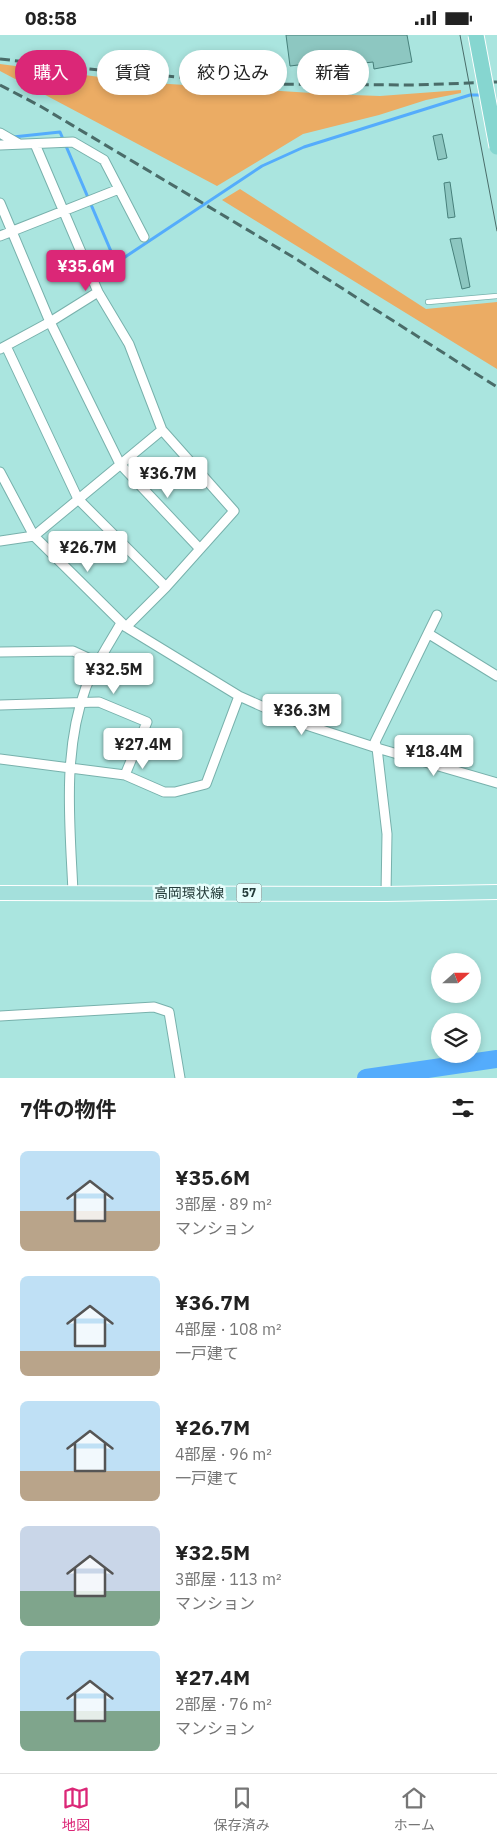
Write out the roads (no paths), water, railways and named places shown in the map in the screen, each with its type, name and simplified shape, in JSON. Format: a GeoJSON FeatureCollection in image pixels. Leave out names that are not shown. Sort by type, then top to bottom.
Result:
{"type":"FeatureCollection","features":[{"type":"Feature","properties":{"kind":"highway"},"geometry":{"type":"LineString","coordinates":[[476,35],[497,147]]}},
{"type":"Feature","properties":{"kind":"main road","name":"高岡環状線"},"geometry":{"type":"LineString","coordinates":[[0,893],[386,894],[497,892]]}},
{"type":"Feature","properties":{"kind":"street"},"geometry":{"type":"LineString","coordinates":[[0,133],[20,145]]}},
{"type":"Feature","properties":{"kind":"street"},"geometry":{"type":"LineString","coordinates":[[0,145],[74,141],[104,160],[144,237]]}},
{"type":"Feature","properties":{"kind":"street"},"geometry":{"type":"LineString","coordinates":[[35,144],[98,291],[129,344],[162,430],[234,511],[166,587],[123,625],[87,685],[81,703],[69,767],[73,893]]}},
{"type":"Feature","properties":{"kind":"street"},"geometry":{"type":"LineString","coordinates":[[0,236],[119,189]]}},
{"type":"Feature","properties":{"kind":"street"},"geometry":{"type":"LineString","coordinates":[[0,203],[50,322],[120,464],[200,549]]}},
{"type":"Feature","properties":{"kind":"street"},"geometry":{"type":"LineString","coordinates":[[98,291],[50,322],[3,348],[78,499],[166,587]]}},
{"type":"Feature","properties":{"kind":"street"},"geometry":{"type":"LineString","coordinates":[[0,541],[34,536],[162,430]]}},
{"type":"Feature","properties":{"kind":"street"},"geometry":{"type":"LineString","coordinates":[[0,472],[34,536],[123,625],[239,696],[298,722],[377,748],[497,783]]}},
{"type":"Feature","properties":{"kind":"street"},"geometry":{"type":"LineString","coordinates":[[386,894],[387,835],[375,742],[438,615]]}},
{"type":"Feature","properties":{"kind":"street"},"geometry":{"type":"LineString","coordinates":[[429,634],[497,677]]}},
{"type":"Feature","properties":{"kind":"street"},"geometry":{"type":"LineString","coordinates":[[0,652],[73,651],[99,663]]}},
{"type":"Feature","properties":{"kind":"street"},"geometry":{"type":"LineString","coordinates":[[0,759],[125,775],[164,791],[175,792],[206,785],[239,696]]}},
{"type":"Feature","properties":{"kind":"street"},"geometry":{"type":"LineString","coordinates":[[0,705],[99,702],[147,722],[125,775]]}},
{"type":"Feature","properties":{"kind":"street"},"geometry":{"type":"LineString","coordinates":[[0,1016],[154,1007],[169,1012],[180,1078]]}},
{"type":"Feature","properties":{"kind":"lane"},"geometry":{"type":"LineString","coordinates":[[428,303],[497,296]]}},
{"type":"Feature","properties":{"kind":"waterway"},"geometry":{"type":"LineString","coordinates":[[13,137],[60,132],[116,263],[262,166],[304,147],[470,95],[484,95]]}},
{"type":"Feature","properties":{"kind":"waterway"},"geometry":{"type":"LineString","coordinates":[[366,1078],[497,1059]]}},
{"type":"Feature","properties":{"kind":"tram line"},"geometry":{"type":"LineString","coordinates":[[460,35],[497,231]]}},
{"type":"Feature","properties":{"kind":"railway"},"geometry":{"type":"LineString","coordinates":[[0,59],[108,71],[259,84],[414,85],[497,82]]}},
{"type":"Feature","properties":{"kind":"railway"},"geometry":{"type":"LineString","coordinates":[[0,85],[40,106],[293,257],[497,387]]}}]}
